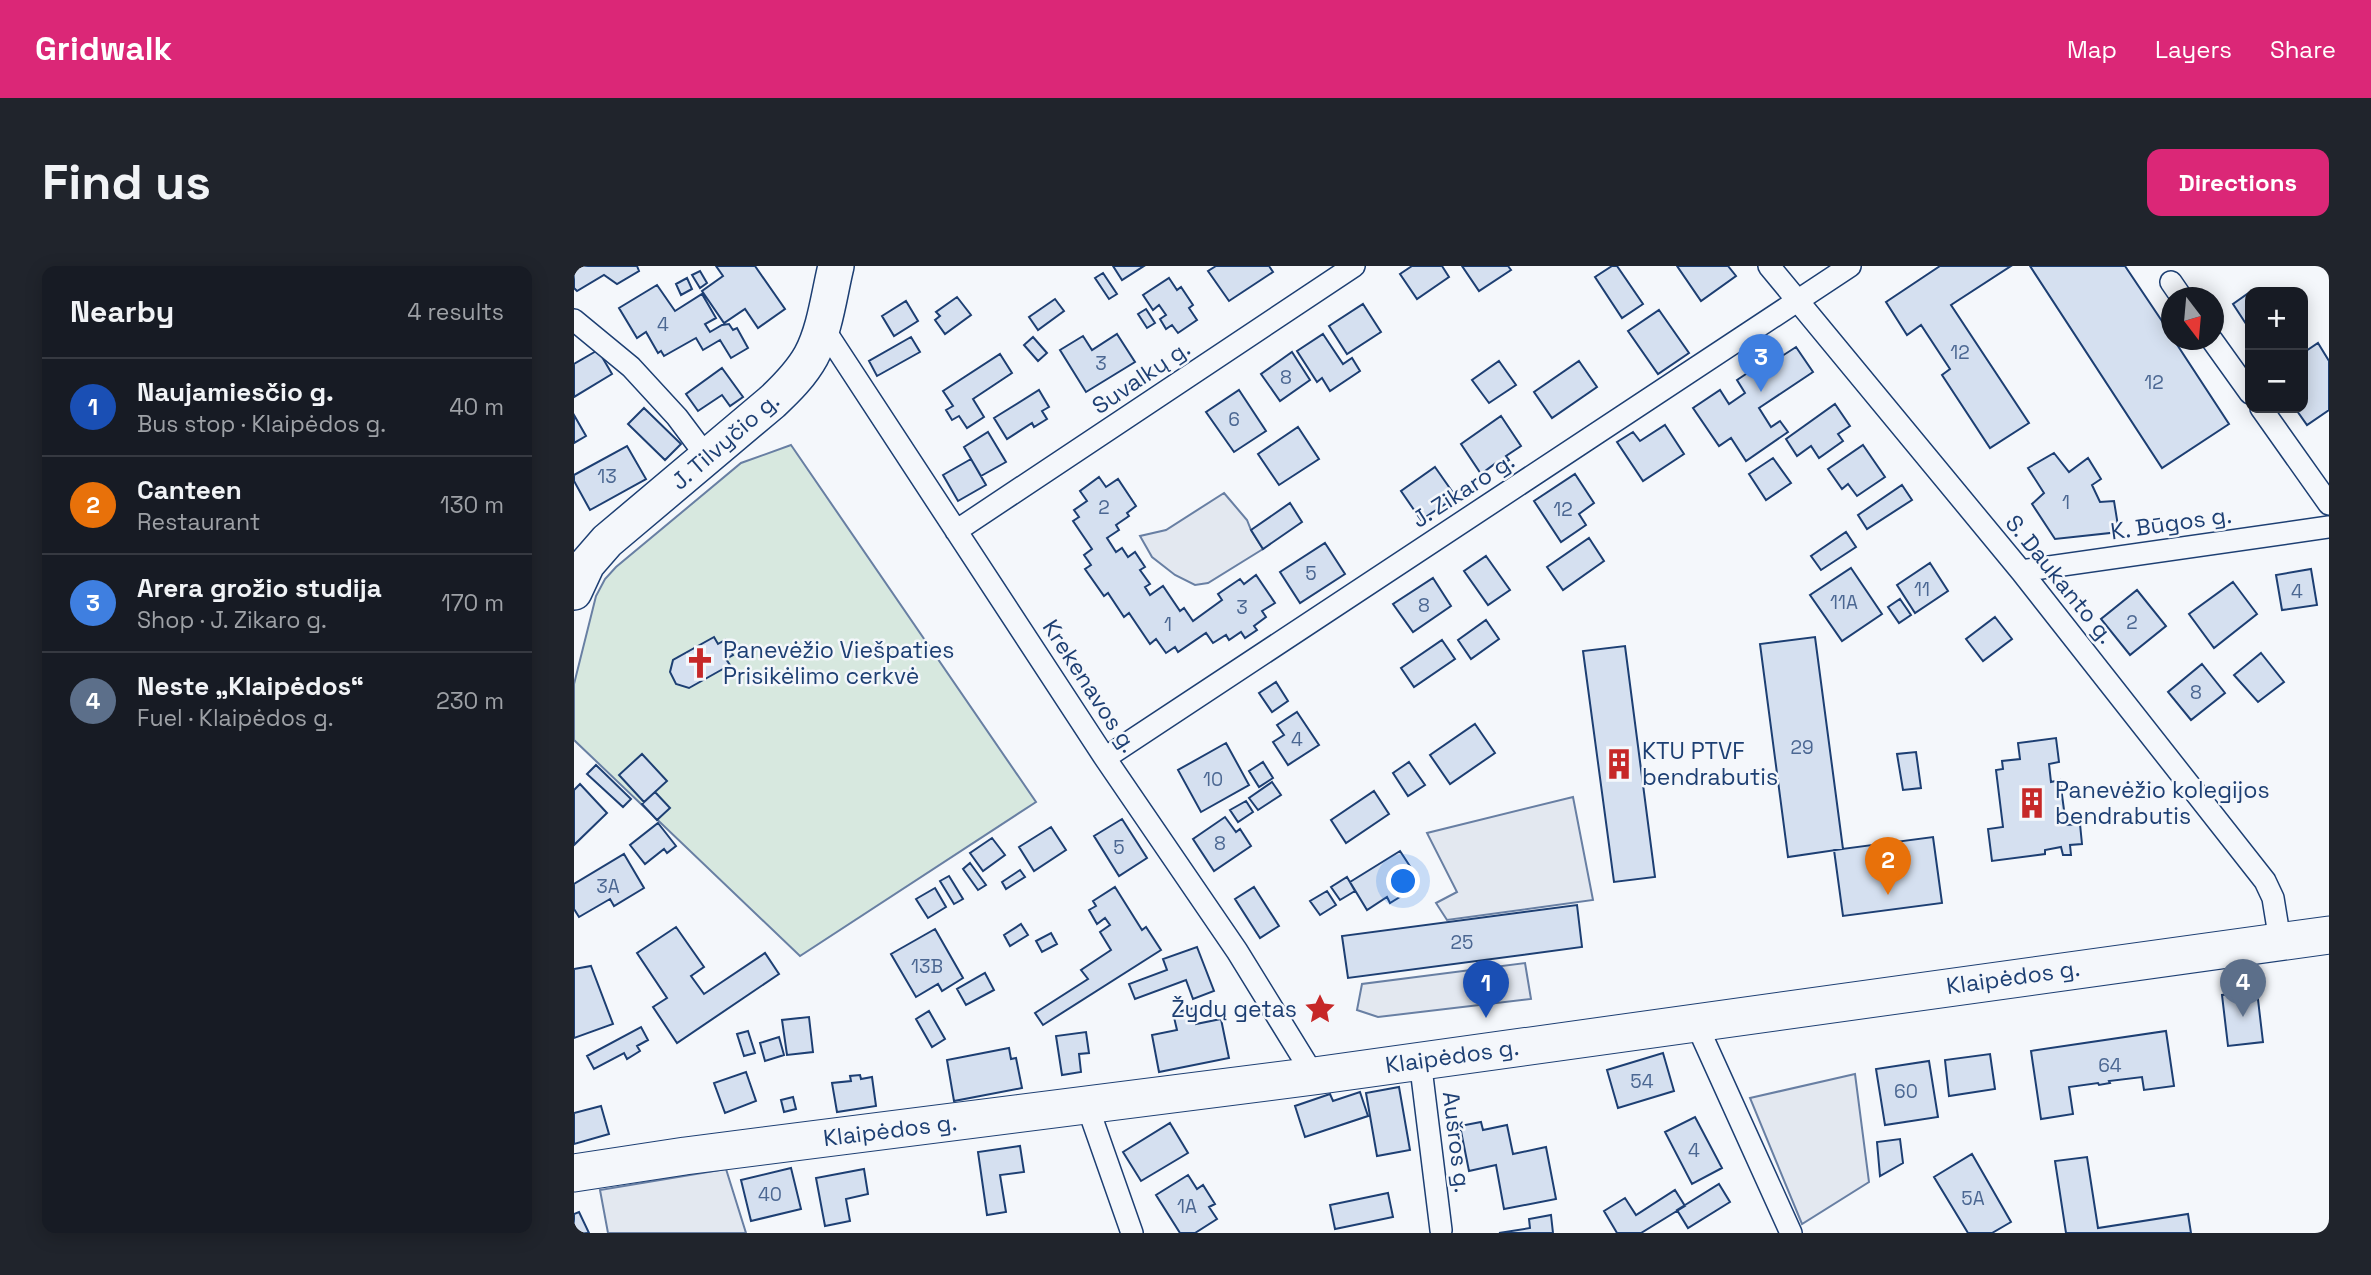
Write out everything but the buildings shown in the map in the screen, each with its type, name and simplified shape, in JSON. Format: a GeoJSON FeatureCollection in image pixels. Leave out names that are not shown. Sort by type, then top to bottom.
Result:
{"type":"FeatureCollection","features":[{"type":"Feature","properties":{"kind":"highway","name":"Klaipėdos g."},"geometry":{"type":"LineString","coordinates":[[574,1173],[685,1156],[1314,1076],[2329,935]]}},
{"type":"Feature","properties":{"kind":"main road","name":"J. Tilvyčio g."},"geometry":{"type":"LineString","coordinates":[[574,592],[587,564],[607,541],[793,382],[812,355],[822,326],[836,266]]}},
{"type":"Feature","properties":{"kind":"street","name":"Suvalkų g."},"geometry":{"type":"LineString","coordinates":[[957,531],[1354,266]]}},
{"type":"Feature","properties":{"kind":"street","name":"S. Daukanto g."},"geometry":{"type":"LineString","coordinates":[[1769,266],[2021,572],[2265,881],[2273,898],[2280,941]]}},
{"type":"Feature","properties":{"kind":"street","name":"J. Zikaro g."},"geometry":{"type":"LineString","coordinates":[[1105,758],[1850,266]]}},
{"type":"Feature","properties":{"kind":"street"},"geometry":{"type":"LineString","coordinates":[[574,320],[631,367],[677,417],[708,457]]}},
{"type":"Feature","properties":{"kind":"street","name":"Krekenavos g."},"geometry":{"type":"LineString","coordinates":[[822,326],[1105,758],[1237,951],[1314,1076]]}},
{"type":"Feature","properties":{"kind":"street"},"geometry":{"type":"LineString","coordinates":[[2219,350],[2245,386]]}},
{"type":"Feature","properties":{"kind":"street"},"geometry":{"type":"LineString","coordinates":[[2265,413],[2329,504]]}},
{"type":"Feature","properties":{"kind":"street","name":"K. Būgos g."},"geometry":{"type":"LineString","coordinates":[[2021,572],[2329,527]]}},
{"type":"Feature","properties":{"kind":"street"},"geometry":{"type":"LineString","coordinates":[[1695,1021],[1791,1233]]}},
{"type":"Feature","properties":{"kind":"street","name":"Aušros g."},"geometry":{"type":"LineString","coordinates":[[1420,1060],[1443,1232]]}},
{"type":"Feature","properties":{"kind":"street"},"geometry":{"type":"LineString","coordinates":[[1087,1105],[1132,1233]]}},
{"type":"Feature","properties":{"kind":"shaded area"},"geometry":{"type":"Polygon","coordinates":[[[791,445],[1036,802],[800,956],[574,740],[574,684],[596,596],[605,579],[741,463],[791,445]]]}},
{"type":"Feature","properties":{"kind":"shaded area"},"geometry":{"type":"Polygon","coordinates":[[[1224,493],[1247,520],[1263,549],[1208,583],[1195,585],[1175,575],[1152,557],[1140,536],[1166,530],[1224,493]]]}},
{"type":"Feature","properties":{"kind":"shaded area"},"geometry":{"type":"Polygon","coordinates":[[[1573,797],[1593,900],[1447,920],[1436,903],[1457,892],[1427,833],[1573,797]]]}},
{"type":"Feature","properties":{"kind":"shaded area"},"geometry":{"type":"Polygon","coordinates":[[[1525,963],[1531,999],[1378,1017],[1357,1010],[1362,984],[1525,963]]]}},
{"type":"Feature","properties":{"kind":"shaded area"},"geometry":{"type":"Polygon","coordinates":[[[1855,1074],[1869,1182],[1802,1224],[1750,1098],[1855,1074]]]}},
{"type":"Feature","properties":{"kind":"shaded area"},"geometry":{"type":"Polygon","coordinates":[[[726,1169],[746,1233],[608,1233],[600,1190],[726,1169]]]}},
{"type":"Feature","properties":{"kind":"place","name":"Arera grožio studija"},"geometry":{"type":"Point","coordinates":[1761,392]}},
{"type":"Feature","properties":{"kind":"place","name":"Panevėžio Viešpaties Prisikėlimo cerkvė"},"geometry":{"type":"Point","coordinates":[700,663]}},
{"type":"Feature","properties":{"kind":"place","name":"KTU PTVF bendrabutis"},"geometry":{"type":"Point","coordinates":[1619,764]}},
{"type":"Feature","properties":{"kind":"place","name":"Panevėžio kolegijos bendrabutis"},"geometry":{"type":"Point","coordinates":[2032,803]}},
{"type":"Feature","properties":{"kind":"place","name":"Canteen"},"geometry":{"type":"Point","coordinates":[1888,895]}},
{"type":"Feature","properties":{"kind":"place","name":"Žydų getas"},"geometry":{"type":"Point","coordinates":[1320,1009]}},
{"type":"Feature","properties":{"kind":"place","name":"Neste „Klaipėdos“"},"geometry":{"type":"Point","coordinates":[2243,1017]}},
{"type":"Feature","properties":{"kind":"place","name":"Naujamiesčio g."},"geometry":{"type":"Point","coordinates":[1486,1018]}}]}
